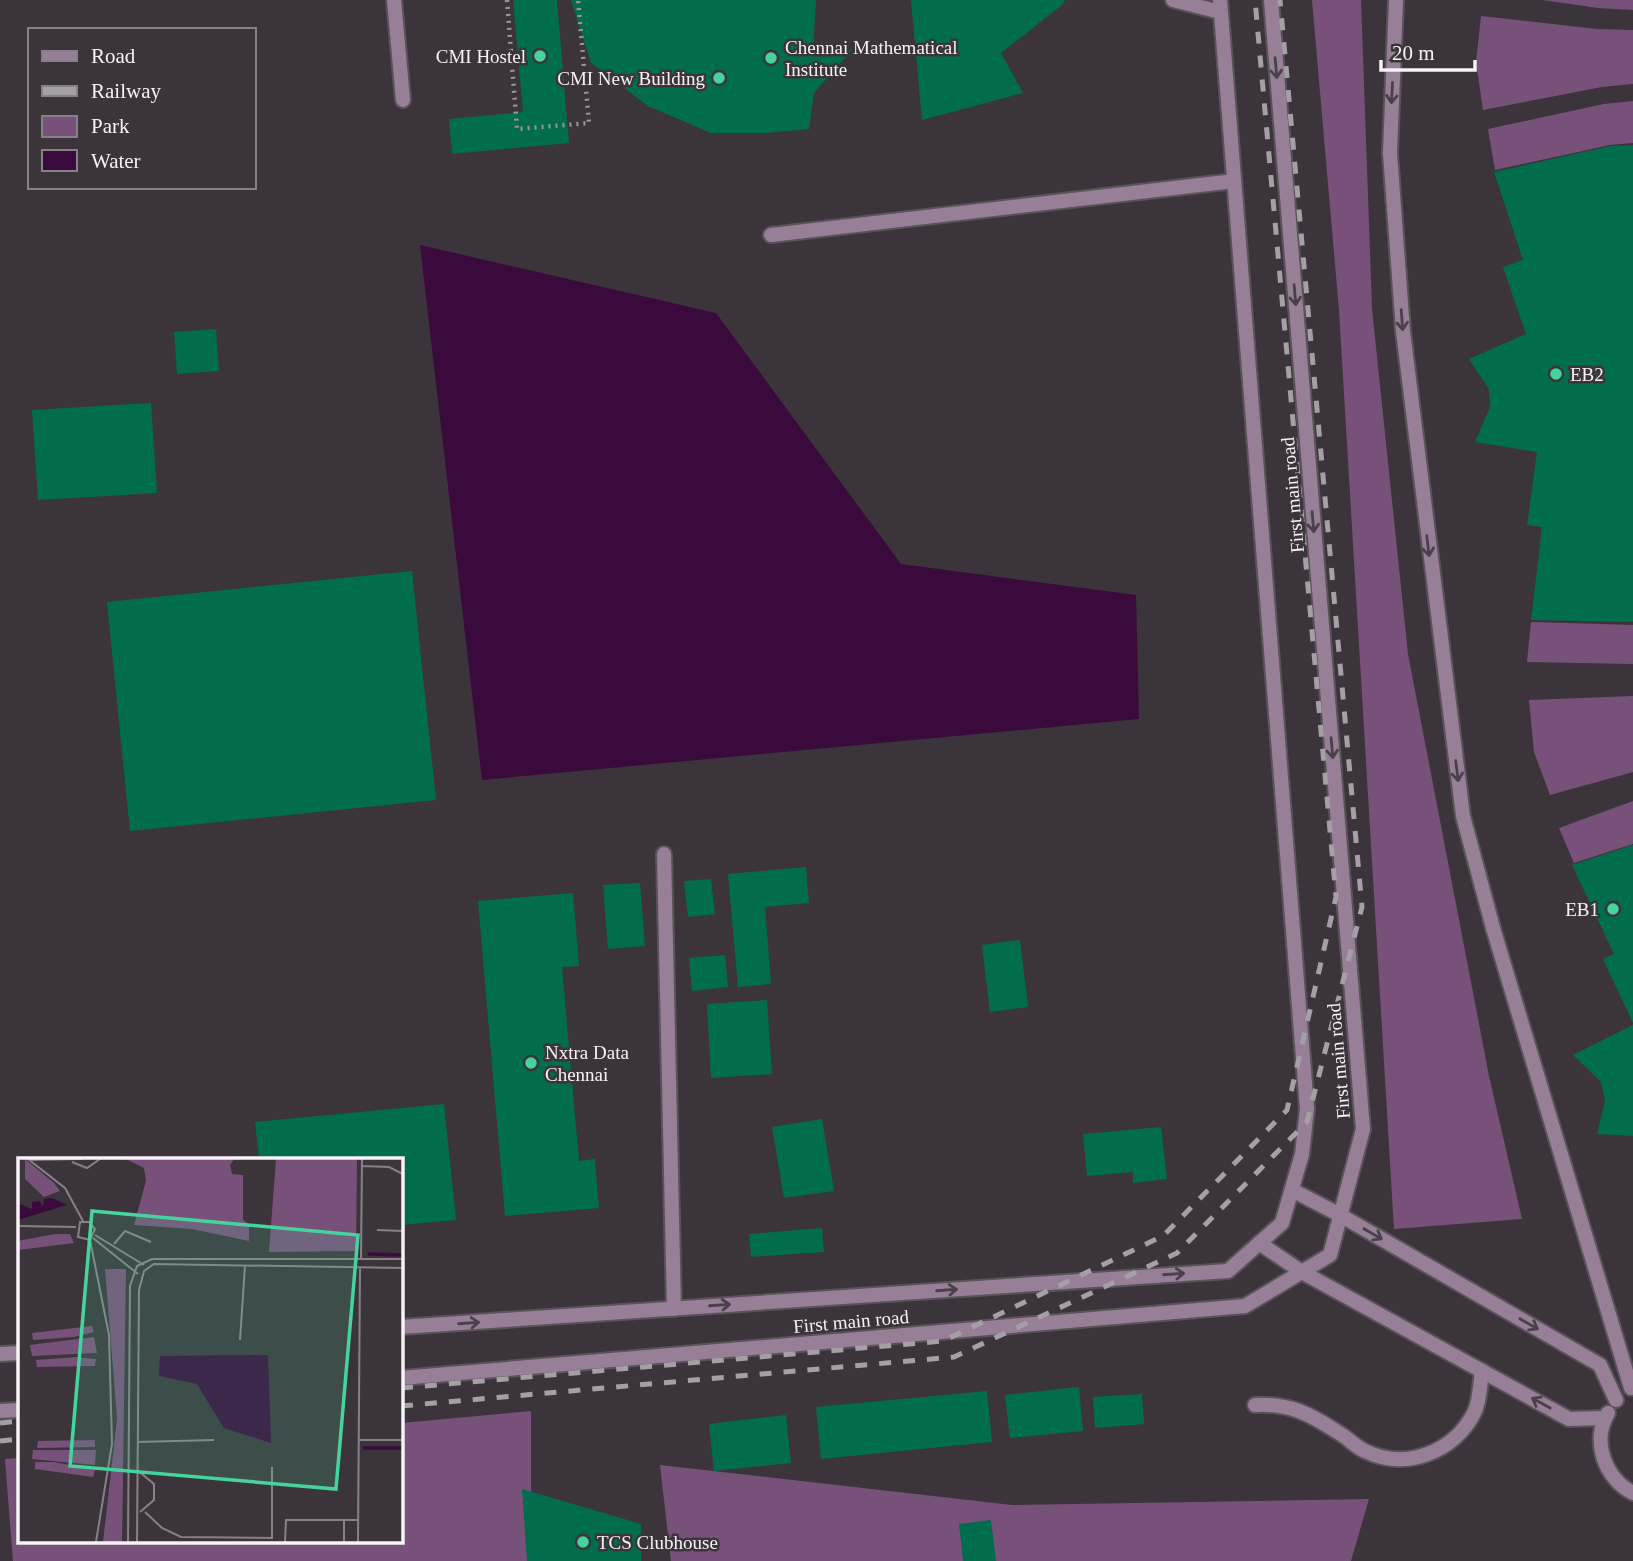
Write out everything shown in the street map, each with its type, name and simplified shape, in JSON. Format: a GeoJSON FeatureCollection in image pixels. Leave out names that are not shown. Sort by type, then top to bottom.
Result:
{"type":"FeatureCollection","features":[{"type":"Feature","properties":{"kind":"street"},"geometry":{"type":"LineString","coordinates":[[394,0],[403,100]]}},
{"type":"Feature","properties":{"kind":"street"},"geometry":{"type":"LineString","coordinates":[[402,1327],[1228,1271],[1282,1223],[1302,1154],[1307,1109],[1220,6],[1173,0]]}},
{"type":"Feature","properties":{"kind":"street","name":"First main road"},"geometry":{"type":"LineString","coordinates":[[402,1378],[1245,1306],[1330,1255],[1363,1129],[1270,0]]}},
{"type":"Feature","properties":{"kind":"street"},"geometry":{"type":"LineString","coordinates":[[1396,0],[1390,153],[1403,331],[1427,544],[1463,816],[1493,928],[1632,1388],[1616,1400],[1605,1418],[1600,1438],[1603,1457],[1611,1475],[1633,1493]]}},
{"type":"Feature","properties":{"kind":"street"},"geometry":{"type":"LineString","coordinates":[[771,235],[1234,181]]}},
{"type":"Feature","properties":{"kind":"street"},"geometry":{"type":"LineString","coordinates":[[664,854],[674,1309]]}},
{"type":"Feature","properties":{"kind":"street"},"geometry":{"type":"LineString","coordinates":[[1292,1190],[1600,1365],[1616,1400]]}},
{"type":"Feature","properties":{"kind":"street"},"geometry":{"type":"LineString","coordinates":[[1259,1243],[1302,1272],[1569,1419],[1605,1418]]}},
{"type":"Feature","properties":{"kind":"street"},"geometry":{"type":"LineString","coordinates":[[0,1354],[18,1353]]}},
{"type":"Feature","properties":{"kind":"street"},"geometry":{"type":"LineString","coordinates":[[1255,1405],[1276,1404],[1304,1412],[1365,1451],[1394,1459],[1422,1458],[1456,1439],[1463,1430],[1475,1412],[1482,1371]]}},
{"type":"Feature","properties":{"kind":"street"},"geometry":{"type":"LineString","coordinates":[[0,1411],[18,1410]]}},
{"type":"Feature","properties":{"kind":"path"},"geometry":{"type":"LineString","coordinates":[[506,0],[517,129],[589,123],[579,0]]}},
{"type":"Feature","properties":{"kind":"green space"},"geometry":{"type":"Polygon","coordinates":[[[1312,0],[1361,0],[1372,309],[1408,654],[1489,1076],[1522,1219],[1394,1229],[1339,310],[1312,0]]]}},
{"type":"Feature","properties":{"kind":"green space"},"geometry":{"type":"Polygon","coordinates":[[[1542,0],[1633,0],[1633,10],[1598,8],[1542,0]]]}},
{"type":"Feature","properties":{"kind":"green space"},"geometry":{"type":"Polygon","coordinates":[[[1481,16],[1597,29],[1633,30],[1633,84],[1602,87],[1483,110],[1476,62],[1481,16]]]}},
{"type":"Feature","properties":{"kind":"green space"},"geometry":{"type":"Polygon","coordinates":[[[1633,101],[1633,143],[1610,145],[1495,170],[1488,129],[1604,104],[1633,101]]]}},
{"type":"Feature","properties":{"kind":"green space"},"geometry":{"type":"Polygon","coordinates":[[[1531,622],[1633,625],[1633,664],[1527,662],[1531,622]]]}},
{"type":"Feature","properties":{"kind":"green space"},"geometry":{"type":"Polygon","coordinates":[[[1633,696],[1633,772],[1550,795],[1534,752],[1529,700],[1633,696]]]}},
{"type":"Feature","properties":{"kind":"green space"},"geometry":{"type":"Polygon","coordinates":[[[1633,801],[1633,844],[1574,863],[1559,828],[1633,801]]]}},
{"type":"Feature","properties":{"kind":"green space"},"geometry":{"type":"Polygon","coordinates":[[[531,1411],[531,1561],[13,1561],[5,1459],[18,1458],[18,1544],[402,1544],[402,1423],[531,1411]]]}},
{"type":"Feature","properties":{"kind":"green space"},"geometry":{"type":"Polygon","coordinates":[[[660,1465],[1012,1505],[1369,1499],[1351,1561],[671,1561],[660,1465]]]}},
{"type":"Feature","properties":{"kind":"water"},"geometry":{"type":"Polygon","coordinates":[[[420,245],[716,313],[901,564],[1136,595],[1139,719],[482,780],[420,245]]]}},
{"type":"Feature","properties":{"kind":"building","name":"CMI Hostel"},"geometry":{"type":"Polygon","coordinates":[[[513,0],[557,0],[569,143],[452,154],[449,119],[523,112],[513,0]]]}},
{"type":"Feature","properties":{"kind":"building","name":"CMI New Building"},"geometry":{"type":"Polygon","coordinates":[[[571,0],[816,0],[813,50],[852,50],[814,93],[809,129],[766,133],[711,133],[648,106],[591,63],[571,0]]]}},
{"type":"Feature","properties":{"kind":"building"},"geometry":{"type":"Polygon","coordinates":[[[911,0],[1065,0],[1001,53],[1023,93],[922,120],[911,0]]]}},
{"type":"Feature","properties":{"kind":"building","name":"EB2"},"geometry":{"type":"Polygon","coordinates":[[[1633,145],[1633,622],[1531,620],[1542,527],[1527,525],[1537,452],[1475,442],[1490,407],[1489,389],[1469,359],[1526,334],[1503,267],[1523,260],[1494,172],[1611,146],[1633,145]]]}},
{"type":"Feature","properties":{"kind":"building"},"geometry":{"type":"Polygon","coordinates":[[[216,329],[219,371],[177,374],[174,332],[216,329]]]}},
{"type":"Feature","properties":{"kind":"building"},"geometry":{"type":"Polygon","coordinates":[[[151,403],[157,493],[38,500],[32,410],[151,403]]]}},
{"type":"Feature","properties":{"kind":"building"},"geometry":{"type":"Polygon","coordinates":[[[412,571],[436,800],[130,831],[107,602],[412,571]]]}},
{"type":"Feature","properties":{"kind":"building","name":"EB1"},"geometry":{"type":"Polygon","coordinates":[[[1633,845],[1633,1023],[1603,959],[1614,954],[1572,865],[1633,845]]]}},
{"type":"Feature","properties":{"kind":"building"},"geometry":{"type":"Polygon","coordinates":[[[806,867],[809,903],[765,907],[771,984],[738,987],[728,874],[806,867]]]}},
{"type":"Feature","properties":{"kind":"building"},"geometry":{"type":"Polygon","coordinates":[[[711,879],[715,914],[688,917],[684,881],[711,879]]]}},
{"type":"Feature","properties":{"kind":"building"},"geometry":{"type":"Polygon","coordinates":[[[640,883],[645,946],[608,949],[603,885],[640,883]]]}},
{"type":"Feature","properties":{"kind":"building","name":"Nxtra Data Chennai"},"geometry":{"type":"Polygon","coordinates":[[[573,893],[579,966],[562,967],[579,1161],[595,1159],[599,1208],[505,1216],[478,901],[573,893]]]}},
{"type":"Feature","properties":{"kind":"building"},"geometry":{"type":"Polygon","coordinates":[[[1020,940],[1028,1007],[990,1012],[982,945],[1020,940]]]}},
{"type":"Feature","properties":{"kind":"building"},"geometry":{"type":"Polygon","coordinates":[[[725,955],[728,987],[692,991],[689,958],[725,955]]]}},
{"type":"Feature","properties":{"kind":"building"},"geometry":{"type":"Polygon","coordinates":[[[767,1000],[772,1074],[711,1078],[707,1004],[767,1000]]]}},
{"type":"Feature","properties":{"kind":"building"},"geometry":{"type":"Polygon","coordinates":[[[1633,1025],[1633,1136],[1597,1134],[1605,1101],[1601,1082],[1573,1055],[1633,1025]]]}},
{"type":"Feature","properties":{"kind":"building"},"geometry":{"type":"Polygon","coordinates":[[[444,1104],[456,1220],[402,1225],[402,1158],[259,1158],[255,1122],[444,1104]]]}},
{"type":"Feature","properties":{"kind":"building"},"geometry":{"type":"Polygon","coordinates":[[[822,1119],[834,1191],[784,1198],[772,1127],[822,1119]]]}},
{"type":"Feature","properties":{"kind":"building"},"geometry":{"type":"Polygon","coordinates":[[[1161,1127],[1167,1179],[1133,1183],[1133,1172],[1087,1176],[1083,1134],[1161,1127]]]}},
{"type":"Feature","properties":{"kind":"building"},"geometry":{"type":"Polygon","coordinates":[[[822,1228],[824,1252],[751,1257],[749,1234],[822,1228]]]}},
{"type":"Feature","properties":{"kind":"building"},"geometry":{"type":"Polygon","coordinates":[[[1079,1387],[1083,1431],[1010,1438],[1005,1395],[1079,1387]]]}},
{"type":"Feature","properties":{"kind":"building"},"geometry":{"type":"Polygon","coordinates":[[[987,1391],[992,1442],[821,1459],[816,1407],[987,1391]]]}},
{"type":"Feature","properties":{"kind":"building"},"geometry":{"type":"Polygon","coordinates":[[[1142,1394],[1144,1424],[1095,1428],[1093,1397],[1142,1394]]]}},
{"type":"Feature","properties":{"kind":"building"},"geometry":{"type":"Polygon","coordinates":[[[786,1415],[791,1463],[714,1471],[709,1424],[786,1415]]]}},
{"type":"Feature","properties":{"kind":"building","name":"TCS Clubhouse"},"geometry":{"type":"Polygon","coordinates":[[[522,1489],[641,1524],[641,1561],[527,1561],[522,1489]]]}},
{"type":"Feature","properties":{"kind":"building"},"geometry":{"type":"Polygon","coordinates":[[[991,1520],[996,1561],[963,1561],[959,1524],[991,1520]]]}},
{"type":"Feature","properties":{"kind":"railway"},"geometry":{"type":"LineString","coordinates":[[402,1388],[943,1341],[1163,1236],[1287,1110],[1336,897],[1255,0]]}},
{"type":"Feature","properties":{"kind":"railway"},"geometry":{"type":"LineString","coordinates":[[402,1406],[954,1357],[1177,1253],[1307,1122],[1362,907],[1280,0]]}},
{"type":"Feature","properties":{"kind":"railway"},"geometry":{"type":"LineString","coordinates":[[0,1423],[18,1421]]}},
{"type":"Feature","properties":{"kind":"railway"},"geometry":{"type":"LineString","coordinates":[[0,1441],[18,1439]]}},
{"type":"Feature","properties":{"kind":"place","name":"CMI Hostel"},"geometry":{"type":"Point","coordinates":[540,56]}},
{"type":"Feature","properties":{"kind":"place","name":"Chennai Mathematical Institute"},"geometry":{"type":"Point","coordinates":[771,58]}},
{"type":"Feature","properties":{"kind":"place","name":"CMI New Building"},"geometry":{"type":"Point","coordinates":[719,78]}},
{"type":"Feature","properties":{"kind":"place","name":"EB2"},"geometry":{"type":"Point","coordinates":[1556,374]}},
{"type":"Feature","properties":{"kind":"place","name":"EB1"},"geometry":{"type":"Point","coordinates":[1613,909]}},
{"type":"Feature","properties":{"kind":"place","name":"Nxtra Data Chennai"},"geometry":{"type":"Point","coordinates":[531,1063]}},
{"type":"Feature","properties":{"kind":"place","name":"TCS Clubhouse"},"geometry":{"type":"Point","coordinates":[583,1542]}}]}
